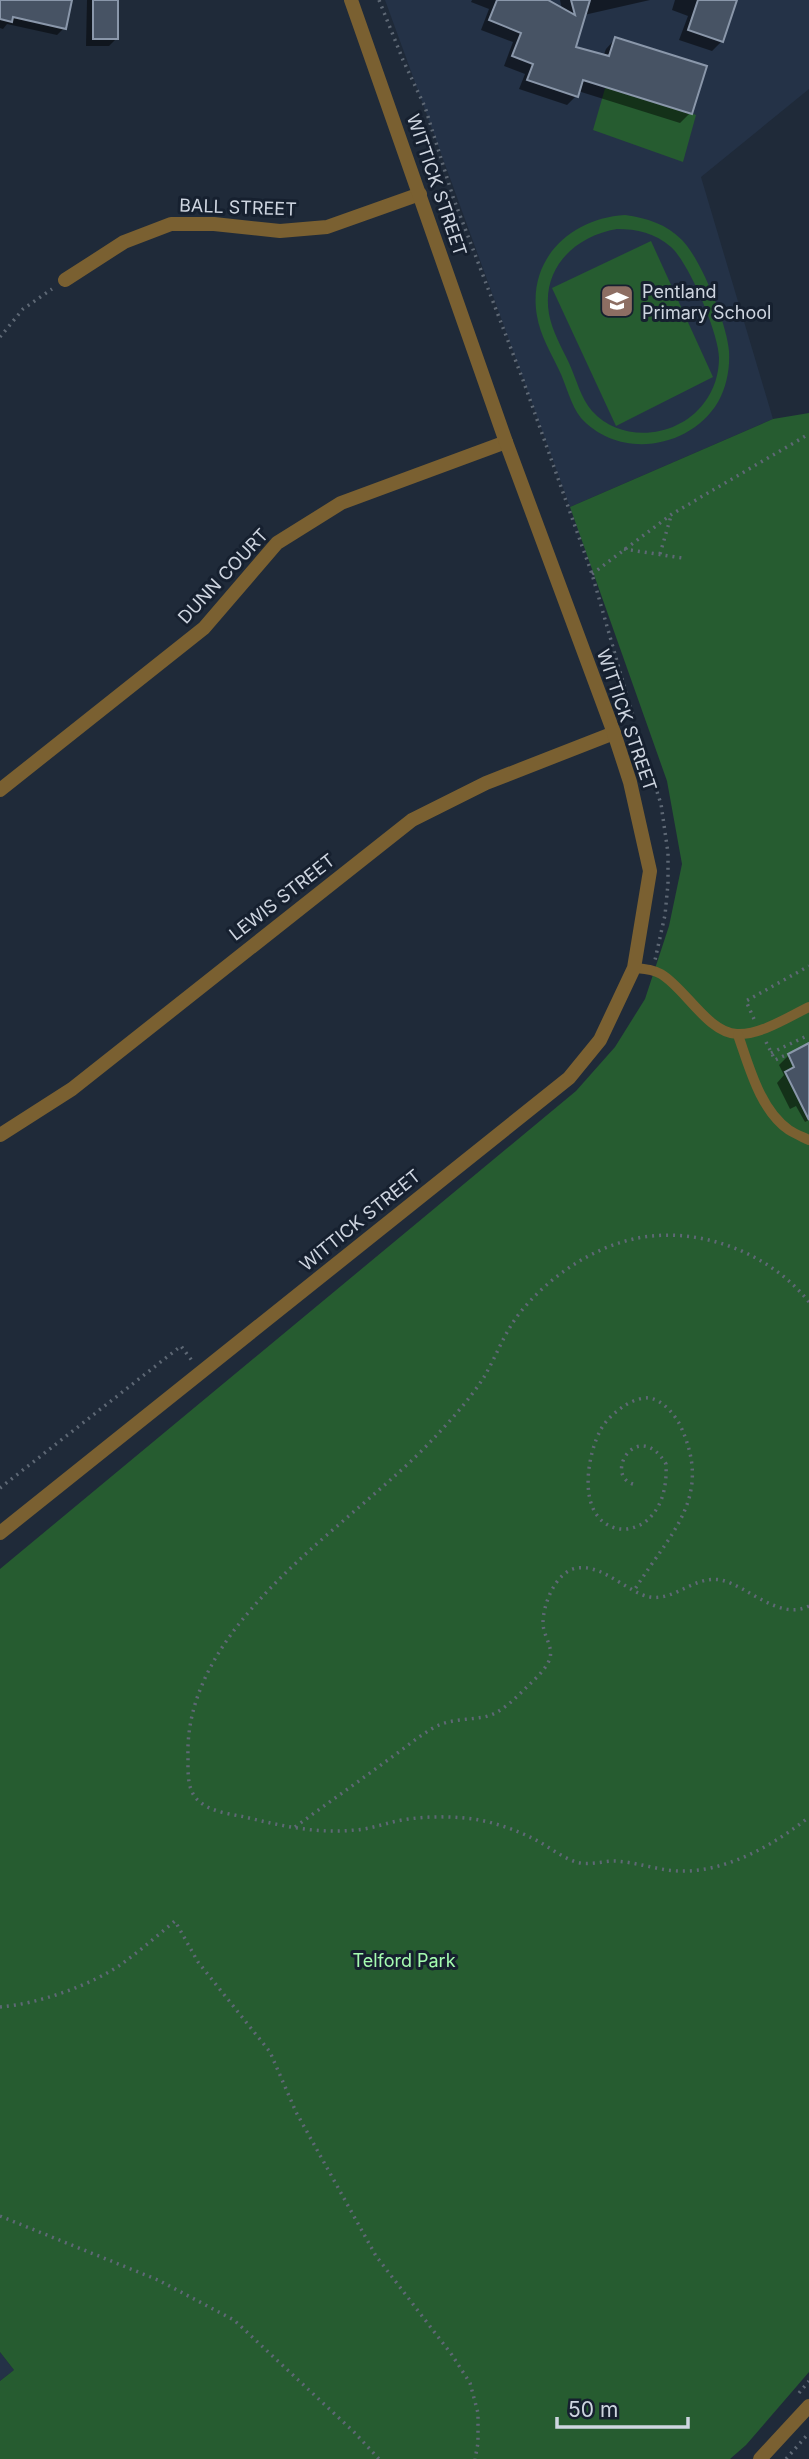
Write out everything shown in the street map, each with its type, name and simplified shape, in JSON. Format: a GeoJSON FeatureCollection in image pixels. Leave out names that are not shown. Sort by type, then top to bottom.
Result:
{"type":"FeatureCollection","features":[{"type":"Feature","properties":{"kind":"street","name":"WITTICK STREET"},"geometry":{"type":"LineString","coordinates":[[0,1533],[569,1078],[600,1040],[634,968],[650,871],[630,782],[506,442],[351,0]]}},
{"type":"Feature","properties":{"kind":"street","name":"BALL STREET"},"geometry":{"type":"LineString","coordinates":[[65,280],[124,242],[171,223],[214,224],[280,231],[327,226],[419,194]]}},
{"type":"Feature","properties":{"kind":"street","name":"DUNN COURT"},"geometry":{"type":"LineString","coordinates":[[0,790],[204,628],[277,543],[341,503],[506,442]]}},
{"type":"Feature","properties":{"kind":"street","name":"LEWIS STREET"},"geometry":{"type":"LineString","coordinates":[[0,1135],[72,1089],[412,820],[486,783],[614,733]]}},
{"type":"Feature","properties":{"kind":"street"},"geometry":{"type":"LineString","coordinates":[[760,2459],[809,2406]]}},
{"type":"Feature","properties":{"kind":"lane"},"geometry":{"type":"LineString","coordinates":[[634,968],[652,970],[663,975],[724,1031],[738,1035],[760,1030],[809,1007]]}},
{"type":"Feature","properties":{"kind":"lane"},"geometry":{"type":"LineString","coordinates":[[738,1035],[773,1115],[789,1130],[809,1140]]}},
{"type":"Feature","properties":{"kind":"path"},"geometry":{"type":"LineString","coordinates":[[379,0],[425,107],[453,198],[523,380],[592,574],[661,804],[668,853],[668,884],[665,915],[652,970]]}},
{"type":"Feature","properties":{"kind":"path"},"geometry":{"type":"LineString","coordinates":[[0,337],[23,309],[65,280]]}},
{"type":"Feature","properties":{"kind":"path"},"geometry":{"type":"LineString","coordinates":[[592,574],[671,514],[809,434]]}},
{"type":"Feature","properties":{"kind":"path"},"geometry":{"type":"LineString","coordinates":[[660,554],[671,514]]}},
{"type":"Feature","properties":{"kind":"path"},"geometry":{"type":"LineString","coordinates":[[624,549],[681,558]]}},
{"type":"Feature","properties":{"kind":"path"},"geometry":{"type":"LineString","coordinates":[[771,1053],[809,1035]]}},
{"type":"Feature","properties":{"kind":"path"},"geometry":{"type":"LineString","coordinates":[[809,1302],[777,1270],[755,1256],[711,1241],[677,1237],[639,1238],[584,1259],[563,1272],[517,1316],[483,1379],[447,1423],[387,1484],[315,1545],[268,1591],[228,1637],[210,1669],[193,1710],[187,1752],[192,1794],[198,1802],[214,1810],[293,1828],[327,1832],[356,1830],[425,1816],[479,1820],[534,1839],[579,1864],[615,1861],[678,1871],[696,1870],[750,1854],[809,1817]]}},
{"type":"Feature","properties":{"kind":"path"},"geometry":{"type":"LineString","coordinates":[[0,1488],[181,1346],[201,1372]]}},
{"type":"Feature","properties":{"kind":"path"},"geometry":{"type":"LineString","coordinates":[[633,1484],[622,1477],[623,1461],[636,1447],[648,1445],[655,1448],[666,1464],[664,1492],[657,1507],[646,1521],[635,1527],[623,1530],[611,1527],[593,1510],[589,1484],[592,1452],[611,1415],[639,1399],[649,1398],[670,1410],[678,1423],[690,1450],[693,1480],[691,1496],[681,1521],[635,1589]]}},
{"type":"Feature","properties":{"kind":"path"},"geometry":{"type":"LineString","coordinates":[[293,1828],[436,1726],[486,1716],[513,1700],[537,1677],[550,1657],[542,1624],[552,1591],[563,1574],[577,1568],[591,1569],[654,1598],[708,1580],[722,1580],[784,1608],[802,1609],[809,1606]]}},
{"type":"Feature","properties":{"kind":"path"},"geometry":{"type":"LineString","coordinates":[[0,2007],[24,2005],[73,1988],[121,1964],[175,1921],[198,1962],[270,2052],[296,2112],[376,2256],[452,2354],[470,2383],[478,2413],[475,2459]]}},
{"type":"Feature","properties":{"kind":"path"},"geometry":{"type":"LineString","coordinates":[[0,2216],[158,2280],[234,2320],[354,2432],[379,2459]]}},
{"type":"Feature","properties":{"kind":"path"},"geometry":{"type":"LineString","coordinates":[[786,2459],[809,2433]]}},
{"type":"Feature","properties":{"kind":"shaded area","name":"Pentland Primary School"},"geometry":{"type":"Polygon","coordinates":[[[385,0],[809,0],[809,89],[701,177],[773,419],[570,507],[385,0]]]}},
{"type":"Feature","properties":{"kind":"shaded area"},"geometry":{"type":"Polygon","coordinates":[[[0,2352],[14,2370],[0,2381],[0,2352]]]}},
{"type":"Feature","properties":{"kind":"green space"},"geometry":{"type":"Polygon","coordinates":[[[606,85],[696,115],[683,162],[593,130],[606,85]]]}},
{"type":"Feature","properties":{"kind":"green space"},"geometry":{"type":"Polygon","coordinates":[[[625,215],[648,220],[663,226],[682,240],[705,276],[723,325],[729,364],[721,396],[706,418],[672,439],[634,444],[614,440],[581,418],[541,330],[536,295],[546,260],[557,245],[571,233],[605,218],[625,215]],[[617,229],[588,239],[564,257],[550,282],[549,314],[582,394],[592,411],[604,422],[618,429],[634,432],[665,430],[693,415],[711,393],[717,376],[718,347],[702,300],[678,255],[659,238],[639,231],[617,229]]]}},
{"type":"Feature","properties":{"kind":"green space"},"geometry":{"type":"Polygon","coordinates":[[[651,241],[713,377],[616,426],[552,288],[651,241]]]}},
{"type":"Feature","properties":{"kind":"green space","name":"Telford Park"},"geometry":{"type":"Polygon","coordinates":[[[809,413],[809,2372],[746,2445],[730,2459],[0,2459],[0,2381],[14,2370],[0,2352],[0,1569],[576,1091],[615,1047],[645,999],[669,926],[682,864],[667,781],[570,507],[773,419],[809,413]]]}},
{"type":"Feature","properties":{"kind":"building"},"geometry":{"type":"Polygon","coordinates":[[[0,0],[72,0],[66,29],[13,17],[12,22],[0,19],[0,0]]]}},
{"type":"Feature","properties":{"kind":"building"},"geometry":{"type":"Polygon","coordinates":[[[93,0],[118,0],[118,39],[93,39],[93,0]]]}},
{"type":"Feature","properties":{"kind":"building"},"geometry":{"type":"Polygon","coordinates":[[[497,0],[548,0],[575,15],[571,0],[590,0],[576,47],[609,56],[615,37],[707,66],[692,114],[583,80],[578,97],[527,80],[533,64],[512,56],[521,33],[489,20],[497,0]]]}},
{"type":"Feature","properties":{"kind":"building"},"geometry":{"type":"Polygon","coordinates":[[[698,0],[737,0],[723,42],[688,30],[698,0]]]}},
{"type":"Feature","properties":{"kind":"building"},"geometry":{"type":"Polygon","coordinates":[[[809,1043],[809,1120],[785,1072],[794,1067],[788,1054],[809,1043]]]}},
{"type":"Feature","properties":{"kind":"place","name":"Pentland Primary School"},"geometry":{"type":"Point","coordinates":[617,301]}}]}
